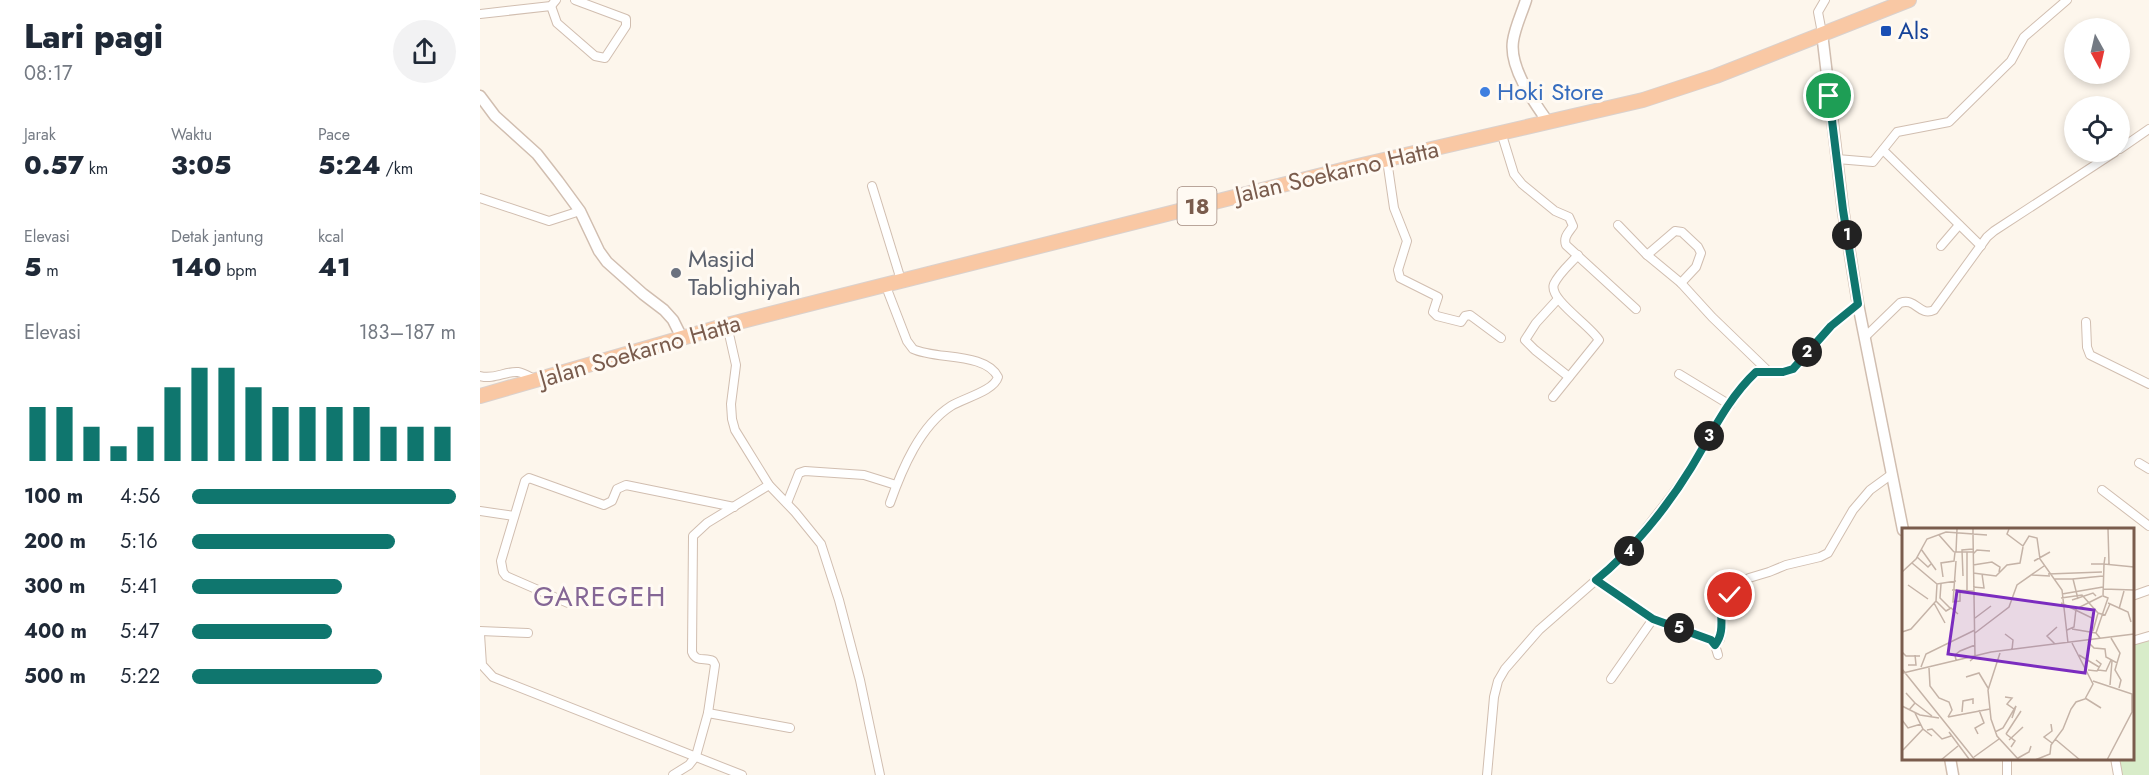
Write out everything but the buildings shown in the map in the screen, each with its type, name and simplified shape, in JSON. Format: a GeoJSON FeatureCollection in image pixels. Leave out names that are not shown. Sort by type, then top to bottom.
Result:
{"type":"FeatureCollection","features":[{"type":"Feature","properties":{"kind":"highway","name":"Jalan Soekarno Hatta"},"geometry":{"type":"LineString","coordinates":[[480,396],[727,325],[885,284],[1501,132],[1643,100],[1716,76],[1909,0]]}},
{"type":"Feature","properties":{"kind":"street"},"geometry":{"type":"LineString","coordinates":[[480,14],[553,3],[557,23],[595,56],[605,58],[626,26],[626,19],[575,0]]}},
{"type":"Feature","properties":{"kind":"street"},"geometry":{"type":"LineString","coordinates":[[1526,0],[1512,52],[1526,88],[1548,122]]}},
{"type":"Feature","properties":{"kind":"street"},"geometry":{"type":"LineString","coordinates":[[1826,0],[1818,12],[1858,304],[1903,528]]}},
{"type":"Feature","properties":{"kind":"street"},"geometry":{"type":"LineString","coordinates":[[1837,159],[1873,162],[1897,132],[1949,122],[2011,61],[2024,37],[2067,0]]}},
{"type":"Feature","properties":{"kind":"street"},"geometry":{"type":"LineString","coordinates":[[480,96],[495,116],[537,154],[580,211],[599,251],[607,262],[674,320],[682,338]]}},
{"type":"Feature","properties":{"kind":"street"},"geometry":{"type":"LineString","coordinates":[[2130,142],[2149,129]]}},
{"type":"Feature","properties":{"kind":"street"},"geometry":{"type":"LineString","coordinates":[[1501,132],[1514,174],[1522,184],[1555,211],[1569,216],[1572,220],[1573,225],[1565,241],[1566,245],[1636,309]]}},
{"type":"Feature","properties":{"kind":"street"},"geometry":{"type":"LineString","coordinates":[[1883,150],[1981,246]]}},
{"type":"Feature","properties":{"kind":"street"},"geometry":{"type":"LineString","coordinates":[[1387,160],[1394,208],[1407,241],[1398,270],[1400,278],[1437,297],[1433,312],[1437,316],[1461,322],[1465,316],[1470,315],[1501,338]]}},
{"type":"Feature","properties":{"kind":"street"},"geometry":{"type":"LineString","coordinates":[[1865,337],[1900,303],[1910,302],[1924,311],[1934,310],[1994,231],[2100,162]]}},
{"type":"Feature","properties":{"kind":"street"},"geometry":{"type":"LineString","coordinates":[[872,186],[901,280]]}},
{"type":"Feature","properties":{"kind":"street"},"geometry":{"type":"LineString","coordinates":[[480,198],[549,221],[580,211]]}},
{"type":"Feature","properties":{"kind":"street"},"geometry":{"type":"LineString","coordinates":[[1618,225],[1647,255],[1681,283],[1712,317],[1768,370]]}},
{"type":"Feature","properties":{"kind":"street"},"geometry":{"type":"LineString","coordinates":[[1941,246],[1959,225]]}},
{"type":"Feature","properties":{"kind":"street"},"geometry":{"type":"LineString","coordinates":[[1647,255],[1675,231],[1682,232],[1698,247],[1701,253],[1696,267],[1681,283]]}},
{"type":"Feature","properties":{"kind":"street"},"geometry":{"type":"LineString","coordinates":[[1553,397],[1599,340],[1573,312],[1557,300],[1553,292],[1555,284],[1578,255]]}},
{"type":"Feature","properties":{"kind":"street"},"geometry":{"type":"LineString","coordinates":[[885,284],[907,341],[913,349],[976,362],[990,368],[998,377],[991,387],[958,402],[936,418],[923,435],[896,485],[890,503]]}},
{"type":"Feature","properties":{"kind":"street"},"geometry":{"type":"LineString","coordinates":[[1557,300],[1525,339],[1534,350],[1569,377]]}},
{"type":"Feature","properties":{"kind":"street"},"geometry":{"type":"LineString","coordinates":[[1487,775],[1494,697],[1498,681],[1516,655],[1539,630],[1627,553],[1690,470],[1722,414],[1748,379],[1756,372],[1768,370],[1783,372],[1793,369],[1831,326],[1858,304]]}},
{"type":"Feature","properties":{"kind":"street"},"geometry":{"type":"LineString","coordinates":[[2086,322],[2087,347],[2090,355],[2147,383]]}},
{"type":"Feature","properties":{"kind":"street"},"geometry":{"type":"LineString","coordinates":[[727,325],[736,365],[731,404],[735,430],[769,486],[787,503],[821,544],[860,680],[880,775]]}},
{"type":"Feature","properties":{"kind":"street"},"geometry":{"type":"LineString","coordinates":[[480,376],[488,378],[522,372],[536,380]]}},
{"type":"Feature","properties":{"kind":"street"},"geometry":{"type":"LineString","coordinates":[[1679,374],[1730,405]]}},
{"type":"Feature","properties":{"kind":"street"},"geometry":{"type":"LineString","coordinates":[[2139,463],[2149,469]]}},
{"type":"Feature","properties":{"kind":"street"},"geometry":{"type":"LineString","coordinates":[[787,503],[796,477],[804,471],[864,475],[896,485]]}},
{"type":"Feature","properties":{"kind":"street"},"geometry":{"type":"LineString","coordinates":[[1715,645],[1720,639],[1721,607],[1725,597],[1737,590],[1749,578],[1828,553],[1853,510],[1870,490],[1892,474]]}},
{"type":"Feature","properties":{"kind":"street"},"geometry":{"type":"LineString","coordinates":[[568,603],[507,576],[503,572],[501,561],[525,482],[529,478],[604,505],[612,501],[617,489],[626,485],[734,507]]}},
{"type":"Feature","properties":{"kind":"street"},"geometry":{"type":"LineString","coordinates":[[673,775],[689,765],[696,756],[708,713],[715,665],[709,658],[694,657],[692,652],[693,536],[701,527],[769,486]]}},
{"type":"Feature","properties":{"kind":"street"},"geometry":{"type":"LineString","coordinates":[[2102,490],[2149,526]]}},
{"type":"Feature","properties":{"kind":"street"},"geometry":{"type":"LineString","coordinates":[[480,511],[514,516]]}},
{"type":"Feature","properties":{"kind":"street"},"geometry":{"type":"LineString","coordinates":[[1596,580],[1653,619],[1711,640],[1718,655]]}},
{"type":"Feature","properties":{"kind":"street"},"geometry":{"type":"LineString","coordinates":[[2134,596],[2149,590]]}},
{"type":"Feature","properties":{"kind":"street"},"geometry":{"type":"LineString","coordinates":[[1611,679],[1653,619]]}},
{"type":"Feature","properties":{"kind":"street"},"geometry":{"type":"LineString","coordinates":[[528,633],[480,633],[482,665],[493,678],[742,775]]}},
{"type":"Feature","properties":{"kind":"street"},"geometry":{"type":"LineString","coordinates":[[2134,641],[2149,636]]}},
{"type":"Feature","properties":{"kind":"street"},"geometry":{"type":"LineString","coordinates":[[708,713],[790,728]]}},
{"type":"Feature","properties":{"kind":"street"},"geometry":{"type":"LineString","coordinates":[[1950,760],[1953,775]]}},
{"type":"Feature","properties":{"kind":"street"},"geometry":{"type":"LineString","coordinates":[[2115,760],[2118,775]]}},
{"type":"Feature","properties":{"kind":"green space"},"geometry":{"type":"Polygon","coordinates":[[[2149,641],[2149,775],[2120,775],[2117,760],[2134,760],[2134,644],[2149,641]]]}},
{"type":"Feature","properties":{"kind":"place","name":"Als"},"geometry":{"type":"Point","coordinates":[1886,31]}},
{"type":"Feature","properties":{"kind":"place","name":"Hoki Store"},"geometry":{"type":"Point","coordinates":[1485,92]}},
{"type":"Feature","properties":{"kind":"place","name":"Masjid Tablighiyah"},"geometry":{"type":"Point","coordinates":[676,273]}},
{"type":"Feature","properties":{"kind":"district","name":"GAREGEH"},"geometry":{"type":"Point","coordinates":[600,597]}},
{"type":"Feature","properties":{"kind":"route"},"geometry":{"type":"LineString","coordinates":[[1730,595],[1722,600],[1722,628],[1720,639],[1715,645],[1711,640],[1653,619],[1596,580],[1627,553],[1672,495],[1690,470],[1722,414],[1748,379],[1756,372],[1768,370],[1783,372],[1793,369],[1831,326],[1858,304],[1843,210],[1829,96]]}}]}
